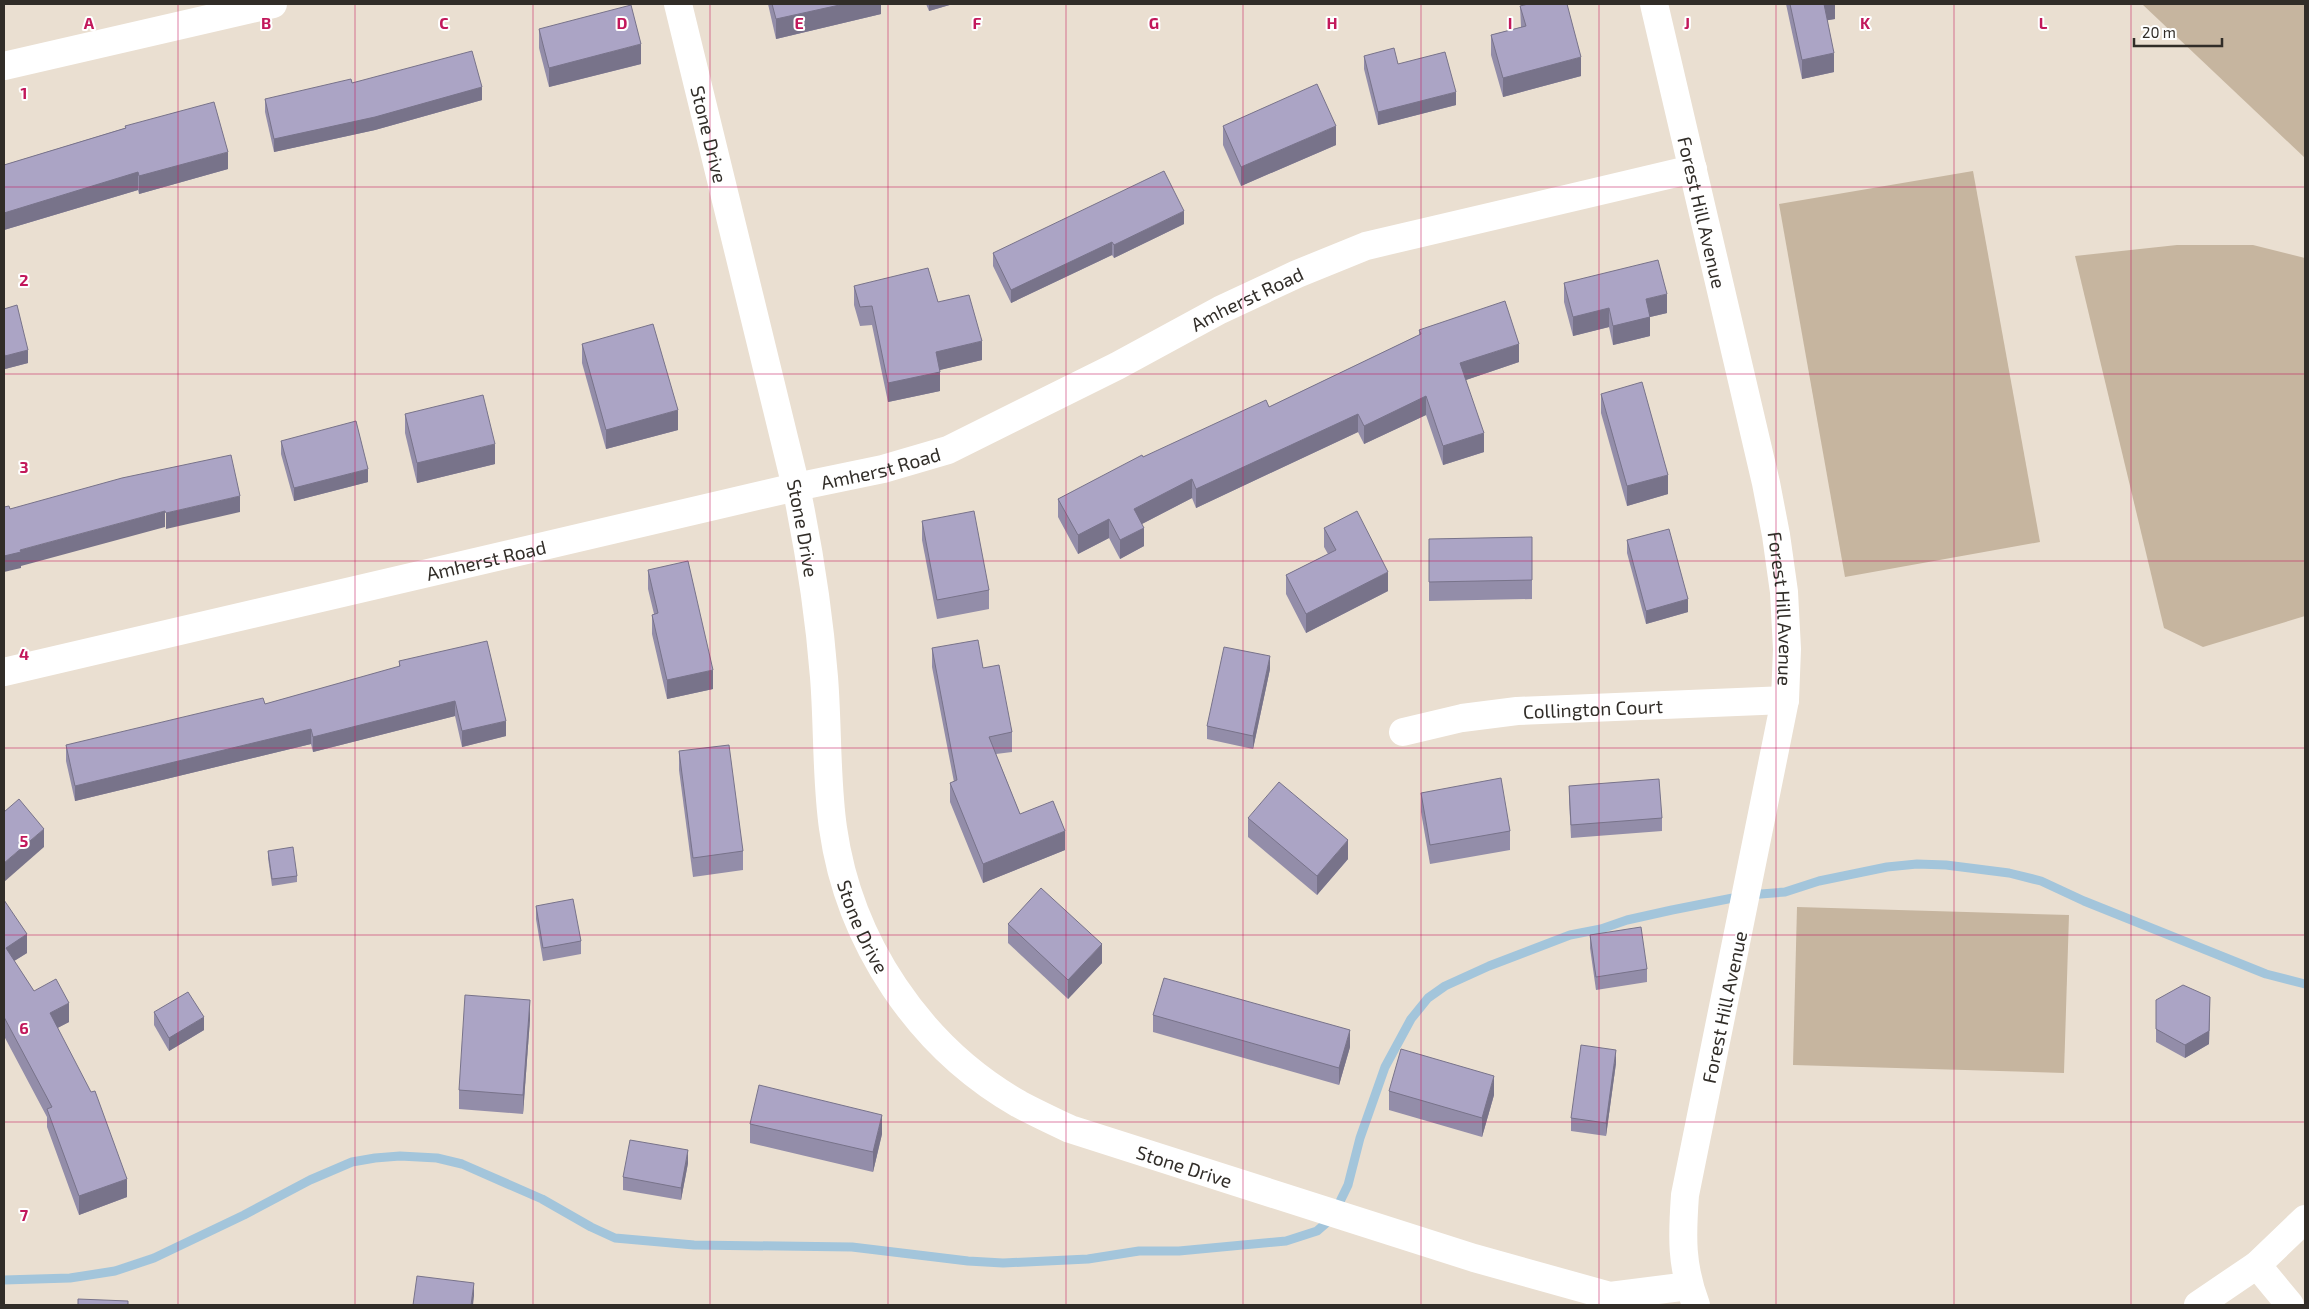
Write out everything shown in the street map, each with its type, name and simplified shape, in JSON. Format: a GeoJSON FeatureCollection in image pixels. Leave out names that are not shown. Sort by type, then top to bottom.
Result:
{"type":"FeatureCollection","features":[{"type":"Feature","properties":{"kind":"street"},"geometry":{"type":"LineString","coordinates":[[4,66],[273,4]]}},
{"type":"Feature","properties":{"kind":"street","name":"Stone Drive"},"geometry":{"type":"LineString","coordinates":[[678,4],[796,486],[809,547],[824,677],[833,829],[848,894],[876,957],[905,1004],[935,1038],[974,1073],[1019,1104],[1070,1129],[1465,1255],[1610,1296],[1693,1296]]}},
{"type":"Feature","properties":{"kind":"street","name":"Forest Hill Avenue"},"geometry":{"type":"LineString","coordinates":[[1654,4],[1766,483],[1784,592],[1787,649],[1785,700],[1685,1195],[1682,1242],[1693,1296]]}},
{"type":"Feature","properties":{"kind":"street","name":"Amherst Road"},"geometry":{"type":"LineString","coordinates":[[4,672],[796,486],[883,469],[948,450],[1117,366],[1220,310],[1297,274],[1366,246],[1693,169]]}},
{"type":"Feature","properties":{"kind":"street","name":"Collington Court"},"geometry":{"type":"LineString","coordinates":[[1403,732],[1462,718],[1517,711],[1785,700]]}},
{"type":"Feature","properties":{"kind":"street"},"geometry":{"type":"LineString","coordinates":[[2198,1305],[2257,1265],[2305,1219]]}},
{"type":"Feature","properties":{"kind":"street"},"geometry":{"type":"LineString","coordinates":[[2257,1265],[2290,1305]]}},
{"type":"Feature","properties":{"kind":"shaded area"},"geometry":{"type":"Polygon","coordinates":[[[2142,4],[2305,4],[2305,158],[2142,4]]]}},
{"type":"Feature","properties":{"kind":"shaded area"},"geometry":{"type":"Polygon","coordinates":[[[1973,171],[2040,542],[1845,577],[1779,204],[1973,171]]]}},
{"type":"Feature","properties":{"kind":"shaded area"},"geometry":{"type":"Polygon","coordinates":[[[2177,245],[2253,245],[2305,258],[2305,616],[2203,647],[2164,628],[2075,256],[2177,245]]]}},
{"type":"Feature","properties":{"kind":"shaded area"},"geometry":{"type":"Polygon","coordinates":[[[1797,907],[2069,915],[2064,1073],[1793,1065],[1797,907]]]}},
{"type":"Feature","properties":{"kind":"building"},"geometry":{"type":"Polygon","coordinates":[[[772,4],[844,4],[776,19],[772,4]]]}},
{"type":"Feature","properties":{"kind":"building"},"geometry":{"type":"Polygon","coordinates":[[[1528,4],[1567,4],[1581,57],[1503,78],[1491,35],[1526,26],[1520,6],[1528,4]]]}},
{"type":"Feature","properties":{"kind":"building"},"geometry":{"type":"Polygon","coordinates":[[[1790,4],[1824,4],[1834,53],[1802,60],[1790,4]]]}},
{"type":"Feature","properties":{"kind":"building"},"geometry":{"type":"Polygon","coordinates":[[[631,5],[641,44],[549,68],[539,29],[631,5]]]}},
{"type":"Feature","properties":{"kind":"building"},"geometry":{"type":"Polygon","coordinates":[[[1394,48],[1398,64],[1445,52],[1456,92],[1378,112],[1364,56],[1394,48]]]}},
{"type":"Feature","properties":{"kind":"building"},"geometry":{"type":"Polygon","coordinates":[[[472,51],[482,87],[375,117],[274,139],[265,99],[351,79],[352,83],[472,51]]]}},
{"type":"Feature","properties":{"kind":"building"},"geometry":{"type":"Polygon","coordinates":[[[1317,84],[1336,126],[1241,167],[1223,126],[1317,84]]]}},
{"type":"Feature","properties":{"kind":"building"},"geometry":{"type":"Polygon","coordinates":[[[214,102],[228,152],[139,176],[138,172],[4,213],[4,165],[126,128],[125,126],[214,102]]]}},
{"type":"Feature","properties":{"kind":"building"},"geometry":{"type":"Polygon","coordinates":[[[1164,171],[1184,211],[1114,245],[1112,242],[1011,290],[993,253],[1164,171]]]}},
{"type":"Feature","properties":{"kind":"building"},"geometry":{"type":"Polygon","coordinates":[[[1658,260],[1667,294],[1646,299],[1650,317],[1613,326],[1609,308],[1573,317],[1564,283],[1658,260]]]}},
{"type":"Feature","properties":{"kind":"building"},"geometry":{"type":"Polygon","coordinates":[[[928,268],[938,302],[969,295],[982,341],[936,352],[940,372],[888,383],[872,306],[860,307],[854,286],[928,268]]]}},
{"type":"Feature","properties":{"kind":"building"},"geometry":{"type":"Polygon","coordinates":[[[1505,301],[1519,344],[1460,363],[1484,433],[1443,446],[1426,396],[1364,426],[1358,414],[1196,489],[1192,479],[1134,509],[1144,528],[1120,540],[1109,519],[1078,535],[1058,499],[1142,455],[1143,457],[1266,400],[1269,407],[1421,334],[1419,330],[1505,301]]]}},
{"type":"Feature","properties":{"kind":"building"},"geometry":{"type":"Polygon","coordinates":[[[17,305],[28,350],[5,356],[4,309],[17,305]]]}},
{"type":"Feature","properties":{"kind":"building"},"geometry":{"type":"Polygon","coordinates":[[[653,324],[678,410],[606,430],[582,344],[653,324]]]}},
{"type":"Feature","properties":{"kind":"building"},"geometry":{"type":"Polygon","coordinates":[[[1642,382],[1668,475],[1627,486],[1601,394],[1642,382]]]}},
{"type":"Feature","properties":{"kind":"building"},"geometry":{"type":"Polygon","coordinates":[[[483,395],[495,444],[417,463],[405,414],[483,395]]]}},
{"type":"Feature","properties":{"kind":"building"},"geometry":{"type":"Polygon","coordinates":[[[356,421],[368,469],[294,488],[281,441],[356,421]]]}},
{"type":"Feature","properties":{"kind":"building"},"geometry":{"type":"Polygon","coordinates":[[[231,455],[240,496],[166,513],[165,511],[4,556],[4,507],[9,506],[10,509],[122,478],[231,455]]]}},
{"type":"Feature","properties":{"kind":"building"},"geometry":{"type":"Polygon","coordinates":[[[974,511],[989,590],[937,600],[922,521],[974,511]]]}},
{"type":"Feature","properties":{"kind":"building"},"geometry":{"type":"Polygon","coordinates":[[[1357,511],[1388,572],[1306,614],[1286,575],[1336,550],[1324,528],[1357,511]]]}},
{"type":"Feature","properties":{"kind":"building"},"geometry":{"type":"Polygon","coordinates":[[[1669,529],[1688,599],[1646,611],[1627,540],[1669,529]]]}},
{"type":"Feature","properties":{"kind":"building"},"geometry":{"type":"Polygon","coordinates":[[[1532,537],[1532,580],[1429,582],[1429,539],[1532,537]]]}},
{"type":"Feature","properties":{"kind":"building"},"geometry":{"type":"Polygon","coordinates":[[[688,561],[713,670],[667,680],[652,615],[658,613],[648,570],[688,561]]]}},
{"type":"Feature","properties":{"kind":"building"},"geometry":{"type":"Polygon","coordinates":[[[978,640],[983,668],[999,665],[1012,732],[989,737],[1020,814],[1053,801],[1065,831],[983,864],[950,783],[957,780],[932,648],[978,640]]]}},
{"type":"Feature","properties":{"kind":"building"},"geometry":{"type":"Polygon","coordinates":[[[487,641],[506,721],[462,731],[455,701],[313,737],[311,729],[75,786],[66,745],[263,698],[265,704],[400,666],[399,661],[487,641]]]}},
{"type":"Feature","properties":{"kind":"building"},"geometry":{"type":"Polygon","coordinates":[[[1224,647],[1270,656],[1253,736],[1207,726],[1224,647]]]}},
{"type":"Feature","properties":{"kind":"building"},"geometry":{"type":"Polygon","coordinates":[[[729,745],[743,851],[693,858],[679,751],[729,745]]]}},
{"type":"Feature","properties":{"kind":"building"},"geometry":{"type":"Polygon","coordinates":[[[1501,778],[1510,831],[1430,845],[1421,793],[1501,778]]]}},
{"type":"Feature","properties":{"kind":"building"},"geometry":{"type":"Polygon","coordinates":[[[1659,779],[1662,818],[1571,825],[1569,786],[1659,779]]]}},
{"type":"Feature","properties":{"kind":"building"},"geometry":{"type":"Polygon","coordinates":[[[1279,782],[1348,840],[1317,876],[1248,818],[1279,782]]]}},
{"type":"Feature","properties":{"kind":"building"},"geometry":{"type":"Polygon","coordinates":[[[19,799],[44,829],[4,863],[4,812],[19,799]]]}},
{"type":"Feature","properties":{"kind":"building"},"geometry":{"type":"Polygon","coordinates":[[[293,847],[297,876],[272,879],[268,851],[293,847]]]}},
{"type":"Feature","properties":{"kind":"building"},"geometry":{"type":"Polygon","coordinates":[[[1041,888],[1102,944],[1068,980],[1008,924],[1041,888]]]}},
{"type":"Feature","properties":{"kind":"building"},"geometry":{"type":"Polygon","coordinates":[[[573,899],[581,941],[543,948],[536,906],[573,899]]]}},
{"type":"Feature","properties":{"kind":"building"},"geometry":{"type":"Polygon","coordinates":[[[4,900],[27,934],[6,948],[34,991],[56,979],[69,1003],[50,1013],[91,1092],[95,1091],[127,1179],[79,1196],[47,1109],[52,1107],[4,1017],[4,900]]]}},
{"type":"Feature","properties":{"kind":"building"},"geometry":{"type":"Polygon","coordinates":[[[1641,927],[1647,969],[1596,977],[1590,935],[1641,927]]]}},
{"type":"Feature","properties":{"kind":"building"},"geometry":{"type":"Polygon","coordinates":[[[1164,978],[1350,1030],[1339,1068],[1153,1015],[1164,978]]]}},
{"type":"Feature","properties":{"kind":"building"},"geometry":{"type":"Polygon","coordinates":[[[2183,985],[2210,997],[2209,1031],[2185,1045],[2156,1029],[2156,1000],[2183,985]]]}},
{"type":"Feature","properties":{"kind":"building"},"geometry":{"type":"Polygon","coordinates":[[[188,992],[204,1017],[169,1038],[154,1012],[188,992]]]}},
{"type":"Feature","properties":{"kind":"building"},"geometry":{"type":"Polygon","coordinates":[[[465,995],[530,1000],[523,1095],[459,1090],[465,995]]]}},
{"type":"Feature","properties":{"kind":"building"},"geometry":{"type":"Polygon","coordinates":[[[1581,1045],[1616,1050],[1606,1123],[1571,1118],[1581,1045]]]}},
{"type":"Feature","properties":{"kind":"building"},"geometry":{"type":"Polygon","coordinates":[[[1401,1049],[1494,1076],[1482,1118],[1389,1091],[1401,1049]]]}},
{"type":"Feature","properties":{"kind":"building"},"geometry":{"type":"Polygon","coordinates":[[[759,1085],[882,1115],[873,1152],[750,1124],[759,1085]]]}},
{"type":"Feature","properties":{"kind":"building"},"geometry":{"type":"Polygon","coordinates":[[[630,1140],[688,1150],[681,1188],[623,1177],[630,1140]]]}},
{"type":"Feature","properties":{"kind":"building"},"geometry":{"type":"Polygon","coordinates":[[[417,1276],[474,1283],[471,1305],[413,1305],[417,1276]]]}},
{"type":"Feature","properties":{"kind":"building"},"geometry":{"type":"Polygon","coordinates":[[[78,1299],[128,1301],[128,1305],[78,1305],[78,1299]]]}},
{"type":"Feature","properties":{"kind":"waterway"},"geometry":{"type":"LineString","coordinates":[[4,1280],[70,1278],[115,1271],[154,1258],[244,1215],[310,1180],[352,1162],[400,1156],[437,1158],[462,1164],[542,1199],[591,1227],[615,1238],[694,1245],[852,1247],[968,1261],[1003,1263],[1088,1259],[1139,1251],[1179,1251],[1286,1241],[1317,1231],[1332,1218],[1348,1185],[1360,1138],[1385,1067],[1411,1019],[1428,998],[1445,986],[1489,966],[1570,935],[1601,929],[1627,920],[1672,910],[1748,895],[1785,892],[1819,881],[1887,867],[1917,864],[1946,865],[2009,873],[2041,881],[2084,901],[2266,974],[2305,984]]}}]}
